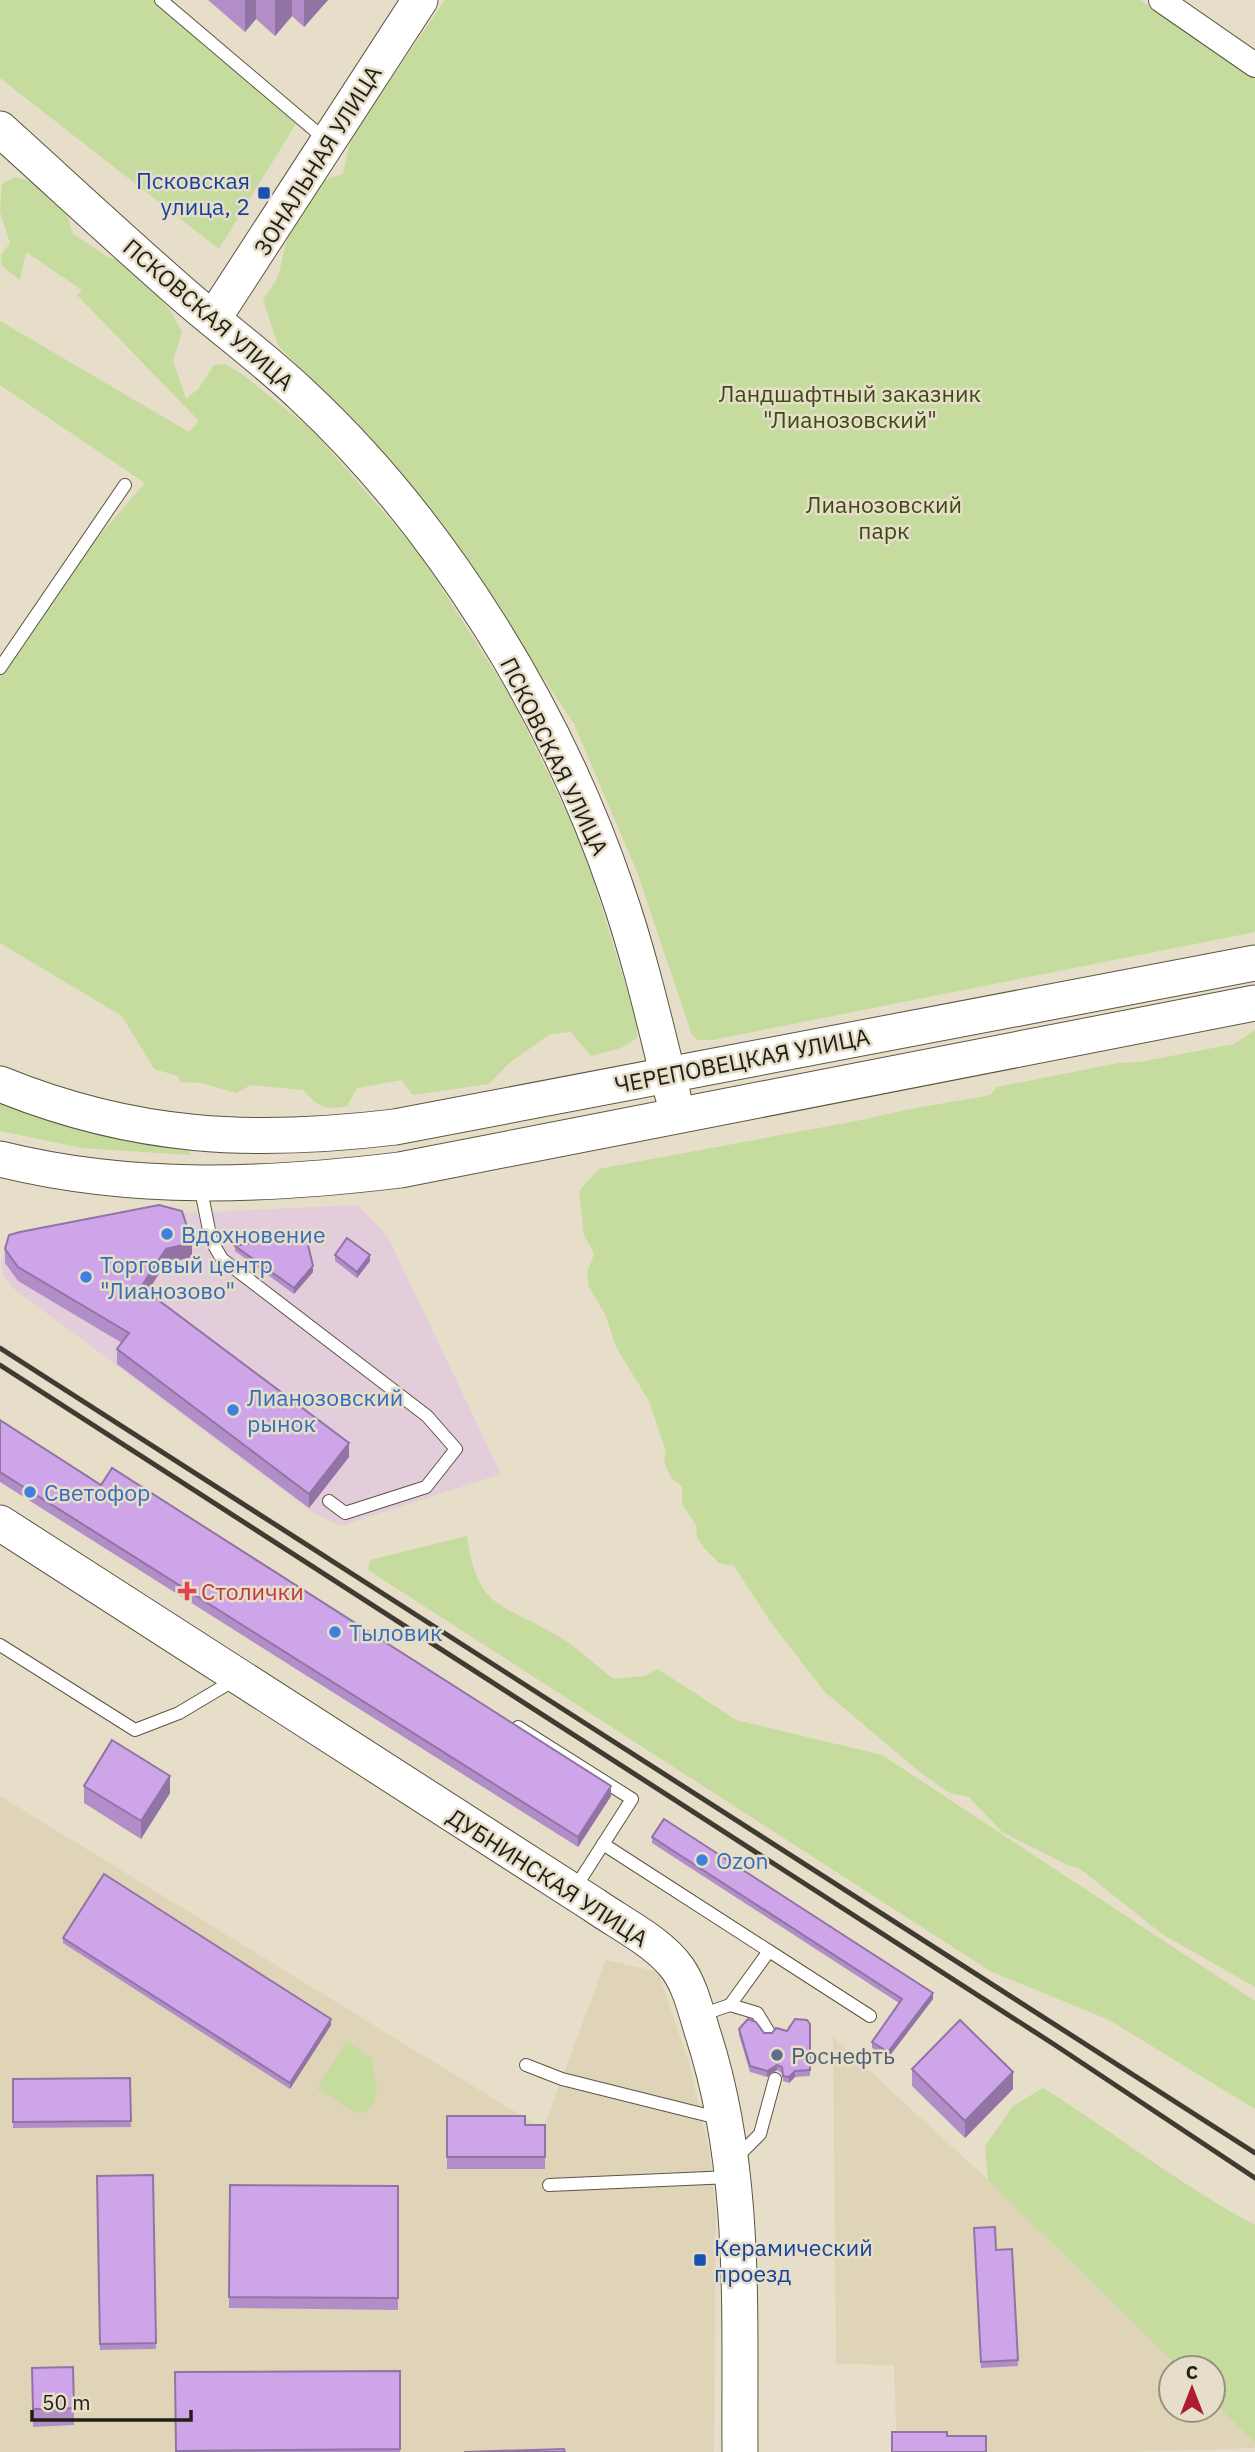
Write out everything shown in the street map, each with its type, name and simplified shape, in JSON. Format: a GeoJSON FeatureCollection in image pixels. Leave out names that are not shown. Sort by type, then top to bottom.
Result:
{"type":"FeatureCollection","features":[{"type":"Feature","properties":{"kind":"street","name":"ЗОНАЛЬНАЯ УЛИЦА"},"geometry":{"type":"LineString","coordinates":[[213,319],[419,0]]}},
{"type":"Feature","properties":{"kind":"street"},"geometry":{"type":"LineString","coordinates":[[1161,0],[1255,65]]}},
{"type":"Feature","properties":{"kind":"street","name":"ПСКОВСКАЯ УЛИЦА"},"geometry":{"type":"LineString","coordinates":[[0,129],[302,395],[397,498],[439,551],[517,669],[596,834],[618,894],[678,1117]]}},
{"type":"Feature","properties":{"kind":"street","name":"ЧЕРЕПОВЕЦКАЯ УЛИЦА"},"geometry":{"type":"LineString","coordinates":[[0,1084],[110,1119],[227,1136],[275,1138],[395,1126],[1255,962]]}},
{"type":"Feature","properties":{"kind":"street","name":"ЧЕРЕПОВЕЦКАЯ УЛИЦА"},"geometry":{"type":"LineString","coordinates":[[0,1159],[83,1177],[200,1184],[320,1180],[400,1170],[1255,1003]]}},
{"type":"Feature","properties":{"kind":"street","name":"ДУБНИНСКАЯ УЛИЦА"},"geometry":{"type":"LineString","coordinates":[[0,1523],[666,1954],[714,2011],[714,2067],[733,2169],[740,2452]]}},
{"type":"Feature","properties":{"kind":"lane"},"geometry":{"type":"LineString","coordinates":[[161,0],[327,141]]}},
{"type":"Feature","properties":{"kind":"lane"},"geometry":{"type":"LineString","coordinates":[[0,668],[125,485]]}},
{"type":"Feature","properties":{"kind":"lane"},"geometry":{"type":"LineString","coordinates":[[200,1184],[211,1240],[222,1259],[427,1416],[456,1449],[426,1487],[345,1513],[329,1501]]}},
{"type":"Feature","properties":{"kind":"lane"},"geometry":{"type":"LineString","coordinates":[[0,1646],[135,1730],[179,1713],[239,1677]]}},
{"type":"Feature","properties":{"kind":"lane"},"geometry":{"type":"LineString","coordinates":[[503,1717],[632,1799],[573,1892]]}},
{"type":"Feature","properties":{"kind":"lane"},"geometry":{"type":"LineString","coordinates":[[603,1844],[870,2016]]}},
{"type":"Feature","properties":{"kind":"lane"},"geometry":{"type":"LineString","coordinates":[[714,2011],[769,1951]]}},
{"type":"Feature","properties":{"kind":"lane"},"geometry":{"type":"LineString","coordinates":[[714,2011],[757,2013],[768,2031]]}},
{"type":"Feature","properties":{"kind":"lane"},"geometry":{"type":"LineString","coordinates":[[526,2064],[562,2079],[725,2120]]}},
{"type":"Feature","properties":{"kind":"lane"},"geometry":{"type":"LineString","coordinates":[[549,2185],[733,2169],[760,2134],[775,2079]]}},
{"type":"Feature","properties":{"kind":"shaded area"},"geometry":{"type":"Polygon","coordinates":[[[358,1205],[388,1237],[501,1474],[341,1526],[315,1514],[13,1288],[3,1275],[1,1262],[5,1249],[164,1214],[358,1205]]]}},
{"type":"Feature","properties":{"kind":"shaded area"},"geometry":{"type":"Polygon","coordinates":[[[0,1796],[543,2129],[606,1960],[658,1972],[689,2063],[709,2150],[716,2216],[714,2452],[0,2452],[0,1796]]]}},
{"type":"Feature","properties":{"kind":"shaded area"},"geometry":{"type":"Polygon","coordinates":[[[833,2037],[988,2180],[1165,2354],[1157,2354],[1157,2424],[1227,2424],[1227,2416],[1255,2443],[1255,2448],[1126,2452],[897,2452],[894,2365],[836,2364],[833,2037]]]}},
{"type":"Feature","properties":{"kind":"green space"},"geometry":{"type":"Polygon","coordinates":[[[0,0],[161,0],[300,117],[219,249],[0,78],[0,0]]]}},
{"type":"Feature","properties":{"kind":"green space","name":"Лианозовский парк"},"geometry":{"type":"Polygon","coordinates":[[[445,0],[1140,0],[1255,78],[1255,932],[712,1040],[698,1040],[692,1035],[637,872],[574,724],[444,530],[371,438],[279,347],[263,300],[278,277],[290,226],[303,215],[324,180],[343,174],[351,137],[445,0]]]}},
{"type":"Feature","properties":{"kind":"green space"},"geometry":{"type":"Polygon","coordinates":[[[15,177],[27,180],[63,202],[73,234],[108,257],[129,263],[170,310],[182,332],[173,361],[186,399],[199,388],[214,365],[225,364],[242,374],[312,430],[420,554],[512,699],[583,846],[637,1023],[637,1038],[621,1048],[591,1056],[571,1032],[550,1034],[508,1064],[489,1084],[413,1095],[401,1080],[357,1088],[347,1106],[332,1108],[317,1103],[303,1090],[251,1085],[236,1093],[202,1083],[180,1082],[178,1076],[154,1069],[122,1016],[0,943],[0,676],[98,537],[145,483],[0,385],[0,321],[189,432],[199,421],[77,295],[82,290],[26,252],[20,280],[2,266],[1,255],[10,243],[0,212],[2,184],[15,177]]]}},
{"type":"Feature","properties":{"kind":"green space"},"geometry":{"type":"Polygon","coordinates":[[[1255,1030],[1255,1987],[1162,1934],[1079,1868],[1067,1865],[1002,1832],[969,1797],[950,1793],[922,1774],[825,1692],[772,1624],[734,1566],[719,1563],[697,1537],[696,1525],[682,1504],[682,1486],[671,1478],[664,1461],[666,1452],[649,1401],[616,1347],[606,1316],[589,1287],[587,1273],[594,1254],[584,1235],[579,1191],[599,1169],[990,1095],[997,1087],[1234,1044],[1255,1030]]]}},
{"type":"Feature","properties":{"kind":"green space"},"geometry":{"type":"Polygon","coordinates":[[[0,1099],[189,1147],[190,1155],[82,1148],[0,1131],[0,1099]]]}},
{"type":"Feature","properties":{"kind":"green space"},"geometry":{"type":"Polygon","coordinates":[[[467,1536],[471,1560],[478,1578],[495,1601],[565,1640],[614,1679],[644,1676],[658,1669],[736,1720],[882,1755],[1255,2001],[1255,2109],[1109,2020],[990,1971],[368,1570],[370,1560],[467,1536]]]}},
{"type":"Feature","properties":{"kind":"green space"},"geometry":{"type":"Polygon","coordinates":[[[346,2041],[371,2058],[377,2087],[373,2107],[359,2114],[317,2089],[346,2041]]]}},
{"type":"Feature","properties":{"kind":"green space"},"geometry":{"type":"Polygon","coordinates":[[[1043,2088],[1174,2176],[1255,2225],[1255,2443],[1227,2416],[1227,2354],[1165,2354],[988,2180],[985,2146],[1013,2106],[1043,2088]]]}},
{"type":"Feature","properties":{"kind":"building"},"geometry":{"type":"Polygon","coordinates":[[[159,1205],[182,1211],[192,1243],[166,1249],[141,1287],[349,1443],[309,1494],[117,1349],[129,1333],[18,1267],[5,1249],[9,1235],[159,1205]]]}},
{"type":"Feature","properties":{"kind":"building"},"geometry":{"type":"Polygon","coordinates":[[[305,1232],[313,1266],[294,1288],[235,1246],[305,1232]]]}},
{"type":"Feature","properties":{"kind":"building"},"geometry":{"type":"Polygon","coordinates":[[[347,1238],[370,1255],[357,1272],[335,1255],[347,1238]]]}},
{"type":"Feature","properties":{"kind":"building"},"geometry":{"type":"Polygon","coordinates":[[[0,1420],[101,1485],[112,1468],[611,1786],[578,1837],[0,1472],[0,1420]]]}},
{"type":"Feature","properties":{"kind":"building"},"geometry":{"type":"Polygon","coordinates":[[[112,1740],[170,1776],[141,1821],[84,1786],[112,1740]]]}},
{"type":"Feature","properties":{"kind":"building"},"geometry":{"type":"Polygon","coordinates":[[[664,1819],[933,1993],[888,2052],[872,2042],[902,1999],[652,1837],[664,1819]]]}},
{"type":"Feature","properties":{"kind":"building"},"geometry":{"type":"Polygon","coordinates":[[[104,1874],[331,2019],[290,2083],[63,1938],[104,1874]]]}},
{"type":"Feature","properties":{"kind":"building","name":"Роснефть"},"geometry":{"type":"Polygon","coordinates":[[[748,2019],[756,2022],[764,2033],[772,2033],[776,2028],[787,2031],[795,2019],[807,2020],[810,2024],[810,2070],[795,2071],[789,2077],[783,2076],[782,2067],[777,2065],[767,2071],[750,2066],[739,2029],[748,2019]]]}},
{"type":"Feature","properties":{"kind":"building"},"geometry":{"type":"Polygon","coordinates":[[[960,2020],[1013,2072],[965,2121],[912,2069],[960,2020]]]}},
{"type":"Feature","properties":{"kind":"building"},"geometry":{"type":"Polygon","coordinates":[[[130,2078],[131,2121],[13,2122],[13,2079],[130,2078]]]}},
{"type":"Feature","properties":{"kind":"building"},"geometry":{"type":"Polygon","coordinates":[[[447,2116],[525,2116],[525,2125],[545,2125],[545,2157],[447,2157],[447,2116]]]}},
{"type":"Feature","properties":{"kind":"building"},"geometry":{"type":"Polygon","coordinates":[[[153,2175],[156,2343],[100,2344],[97,2176],[153,2175]]]}},
{"type":"Feature","properties":{"kind":"building"},"geometry":{"type":"Polygon","coordinates":[[[230,2185],[398,2186],[398,2298],[229,2297],[230,2185]]]}},
{"type":"Feature","properties":{"kind":"building"},"geometry":{"type":"Polygon","coordinates":[[[995,2227],[996,2250],[1012,2249],[1018,2360],[981,2362],[974,2228],[995,2227]]]}},
{"type":"Feature","properties":{"kind":"building"},"geometry":{"type":"Polygon","coordinates":[[[73,2367],[74,2408],[33,2409],[32,2368],[73,2367]]]}},
{"type":"Feature","properties":{"kind":"building"},"geometry":{"type":"Polygon","coordinates":[[[400,2371],[400,2449],[176,2451],[175,2372],[400,2371]]]}},
{"type":"Feature","properties":{"kind":"building"},"geometry":{"type":"Polygon","coordinates":[[[892,2432],[947,2432],[947,2436],[986,2436],[986,2452],[892,2452],[892,2432]]]}},
{"type":"Feature","properties":{"kind":"building"},"geometry":{"type":"Polygon","coordinates":[[[564,2449],[565,2452],[464,2452],[564,2449]]]}},
{"type":"Feature","properties":{"kind":"railway"},"geometry":{"type":"LineString","coordinates":[[0,1348],[1255,2153]]}},
{"type":"Feature","properties":{"kind":"railway"},"geometry":{"type":"LineString","coordinates":[[0,1365],[1055,2045],[1255,2178]]}},
{"type":"Feature","properties":{"kind":"place","name":"Псковская улица, 2"},"geometry":{"type":"Point","coordinates":[264,193]}},
{"type":"Feature","properties":{"kind":"place","name":"Вдохновение"},"geometry":{"type":"Point","coordinates":[167,1234]}},
{"type":"Feature","properties":{"kind":"place","name":"Торговый центр \"Лианозово\""},"geometry":{"type":"Point","coordinates":[86,1277]}},
{"type":"Feature","properties":{"kind":"place","name":"Лианозовский рынок"},"geometry":{"type":"Point","coordinates":[233,1410]}},
{"type":"Feature","properties":{"kind":"place","name":"Светофор"},"geometry":{"type":"Point","coordinates":[30,1492]}},
{"type":"Feature","properties":{"kind":"place","name":"Столички"},"geometry":{"type":"Point","coordinates":[187,1591]}},
{"type":"Feature","properties":{"kind":"place","name":"Тыловик"},"geometry":{"type":"Point","coordinates":[335,1632]}},
{"type":"Feature","properties":{"kind":"place","name":"Ozon"},"geometry":{"type":"Point","coordinates":[702,1860]}},
{"type":"Feature","properties":{"kind":"place","name":"Роснефть"},"geometry":{"type":"Point","coordinates":[777,2055]}},
{"type":"Feature","properties":{"kind":"place","name":"Керамический проезд"},"geometry":{"type":"Point","coordinates":[700,2260]}},
{"type":"Feature","properties":{"kind":"park label","name":"Ландшафтный заказник \"Лианозовский\""},"geometry":{"type":"Point","coordinates":[850,406]}}]}
